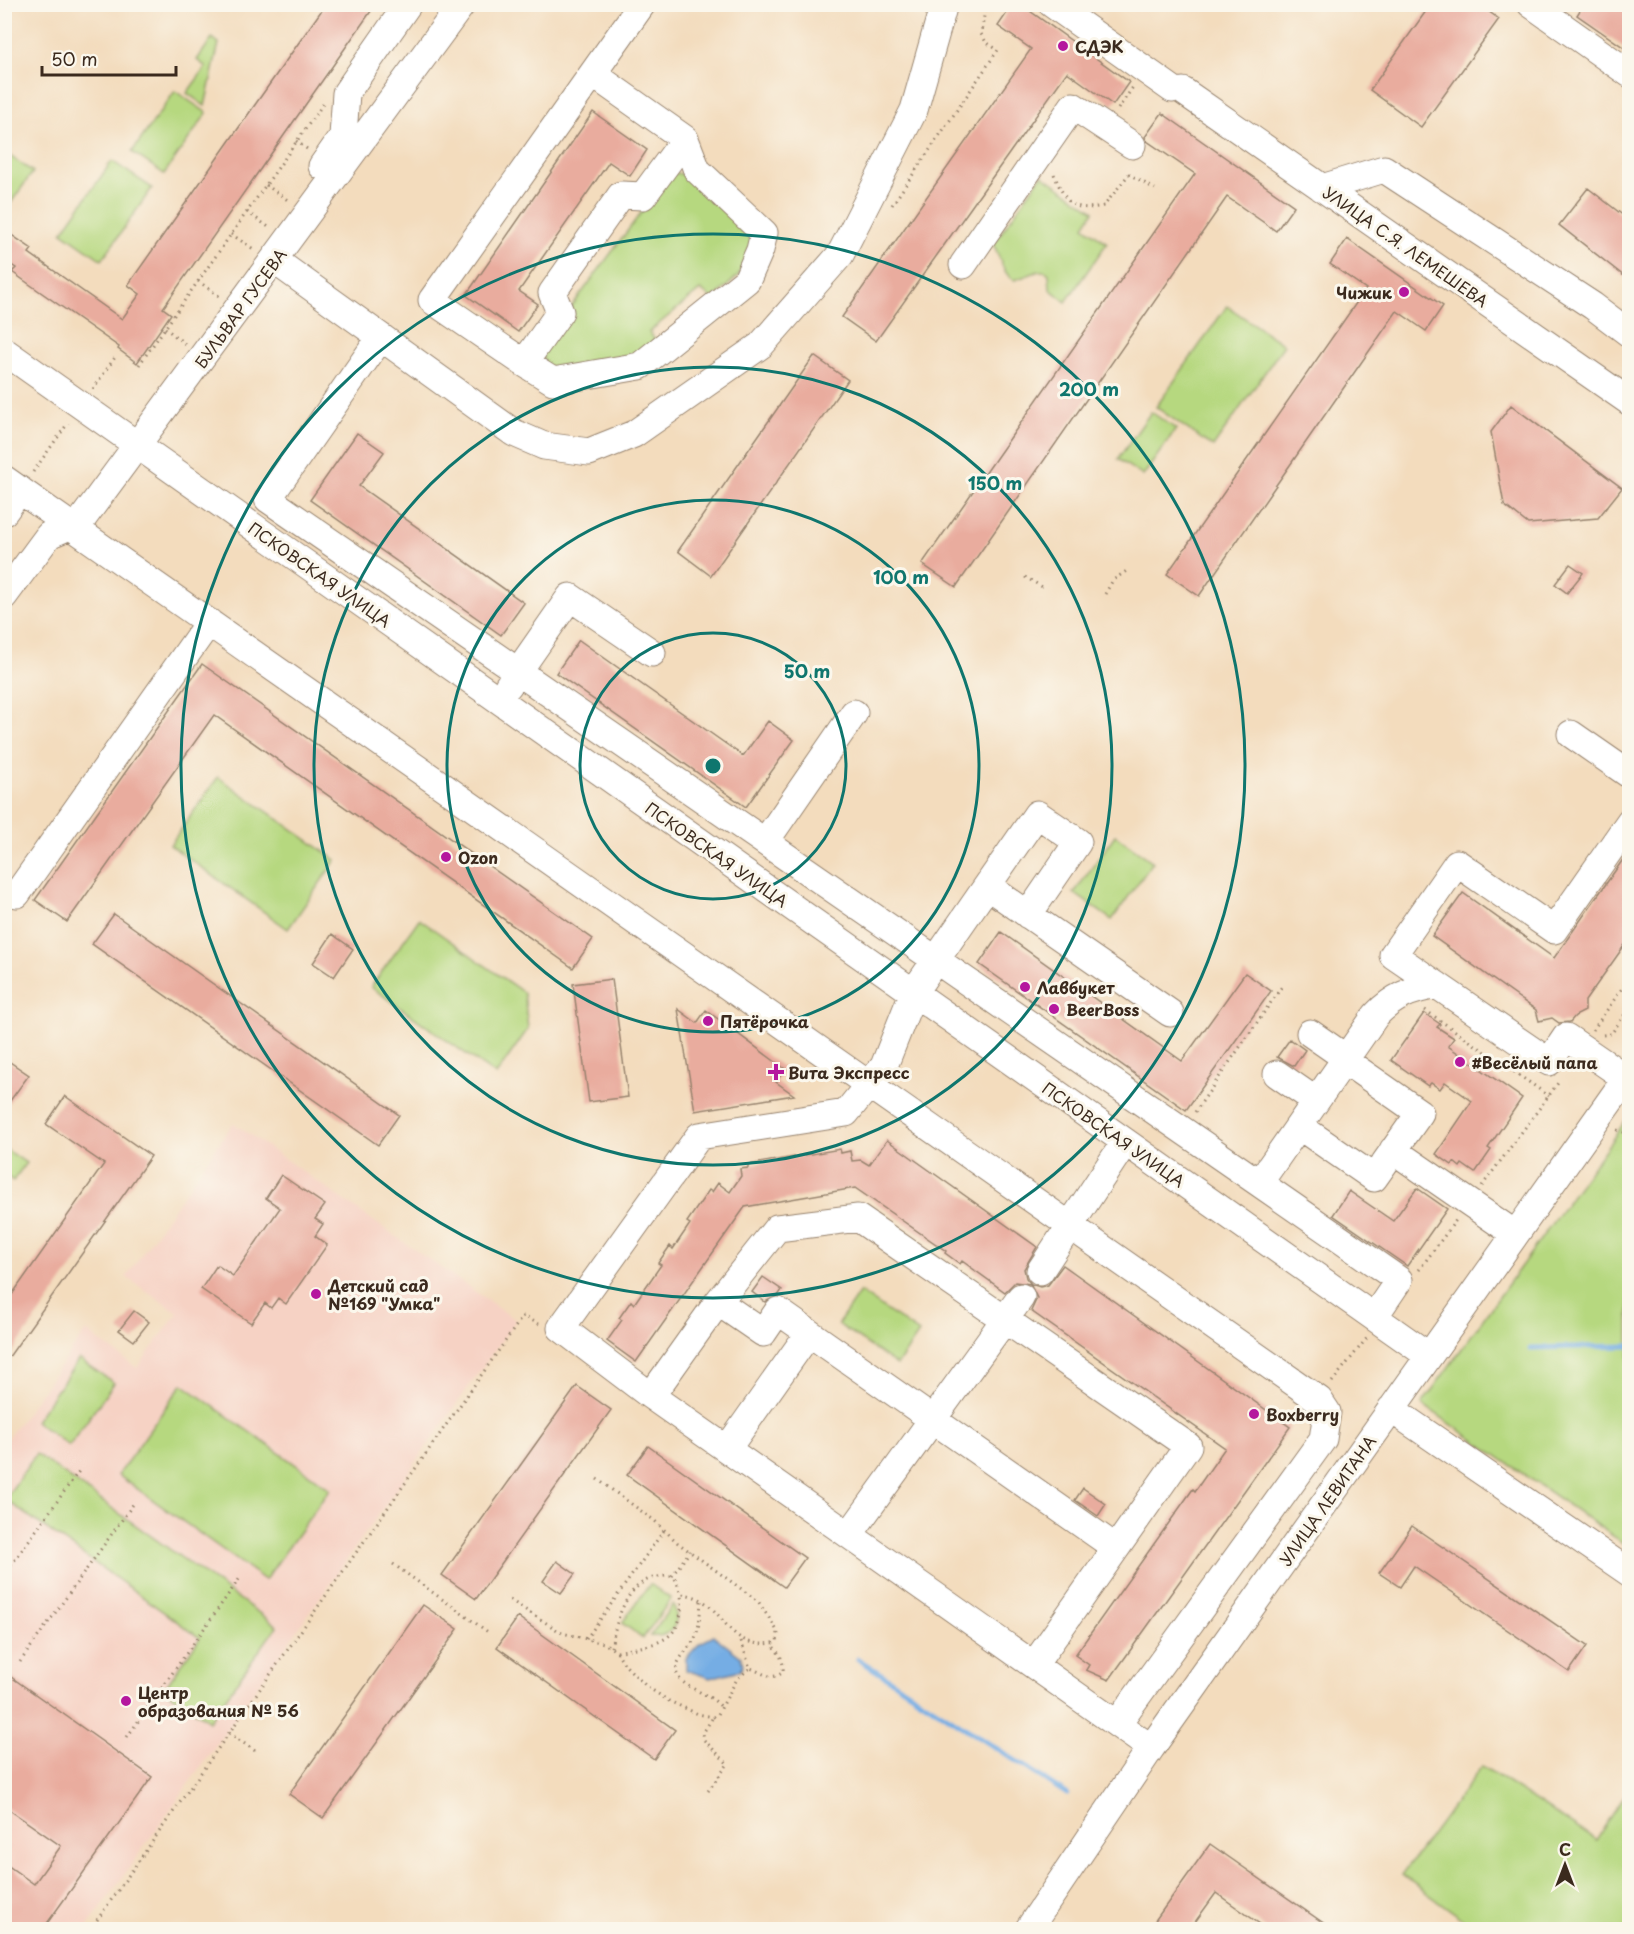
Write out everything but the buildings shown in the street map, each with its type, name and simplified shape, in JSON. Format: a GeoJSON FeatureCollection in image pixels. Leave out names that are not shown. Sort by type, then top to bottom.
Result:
{"type":"FeatureCollection","features":[{"type":"Feature","properties":{"kind":"street"},"geometry":{"type":"LineString","coordinates":[[131,441],[190,347],[224,300],[267,257],[274,231],[343,136],[346,93],[408,4]]}},
{"type":"Feature","properties":{"kind":"street","name":"БУЛЬВАР ГУСЕВА"},"geometry":{"type":"LineString","coordinates":[[4,596],[49,535],[81,521],[131,441],[267,257],[462,4]]}},
{"type":"Feature","properties":{"kind":"street"},"geometry":{"type":"LineString","coordinates":[[592,74],[685,139],[697,170],[764,233],[760,250],[747,280],[640,366],[553,381],[432,300],[592,74],[642,4]]}},
{"type":"Feature","properties":{"kind":"street"},"geometry":{"type":"LineString","coordinates":[[267,257],[514,433],[544,447],[590,452],[634,434],[761,345],[840,255],[914,110],[944,4]]}},
{"type":"Feature","properties":{"kind":"street","name":"УЛИЦА С.Я. ЛЕМЕШЕВА"},"geometry":{"type":"LineString","coordinates":[[1052,4],[1322,188],[1629,402]]}},
{"type":"Feature","properties":{"kind":"street"},"geometry":{"type":"LineString","coordinates":[[1531,4],[1564,14],[1629,74]]}},
{"type":"Feature","properties":{"kind":"street"},"geometry":{"type":"LineString","coordinates":[[963,265],[1073,106],[1132,145]]}},
{"type":"Feature","properties":{"kind":"street"},"geometry":{"type":"LineString","coordinates":[[524,363],[560,312],[552,293],[621,195],[643,196],[685,139]]}},
{"type":"Feature","properties":{"kind":"street"},"geometry":{"type":"LineString","coordinates":[[1322,188],[1384,169],[1593,306],[1629,334]]}},
{"type":"Feature","properties":{"kind":"street"},"geometry":{"type":"LineString","coordinates":[[381,337],[268,499],[1399,1280],[1374,1317]]}},
{"type":"Feature","properties":{"kind":"street","name":"ПСКОВСКАЯ УЛИЦА"},"geometry":{"type":"LineString","coordinates":[[4,351],[1429,1356]]}},
{"type":"Feature","properties":{"kind":"street"},"geometry":{"type":"LineString","coordinates":[[4,512],[13,484],[868,1086],[1319,1400],[1327,1412],[1323,1438],[1117,1724]]}},
{"type":"Feature","properties":{"kind":"street"},"geometry":{"type":"LineString","coordinates":[[499,700],[570,597],[652,653]]}},
{"type":"Feature","properties":{"kind":"street"},"geometry":{"type":"LineString","coordinates":[[4,892],[17,894],[210,622]]}},
{"type":"Feature","properties":{"kind":"street"},"geometry":{"type":"LineString","coordinates":[[765,842],[854,713]]}},
{"type":"Feature","properties":{"kind":"street"},"geometry":{"type":"LineString","coordinates":[[1571,734],[1629,775]]}},
{"type":"Feature","properties":{"kind":"street"},"geometry":{"type":"LineString","coordinates":[[1028,915],[1078,842],[1037,814],[913,993],[884,1066],[846,1113],[699,1136],[561,1328],[651,1396],[1151,1748]]}},
{"type":"Feature","properties":{"kind":"street"},"geometry":{"type":"LineString","coordinates":[[1628,1076],[1566,1037],[1549,1062],[1393,955],[1457,863],[1554,930],[1629,821]]}},
{"type":"Feature","properties":{"kind":"street"},"geometry":{"type":"LineString","coordinates":[[987,886],[1170,1013]]}},
{"type":"Feature","properties":{"kind":"street"},"geometry":{"type":"LineString","coordinates":[[1259,1183],[1376,1015],[1390,1000],[1411,990],[1437,985]]}},
{"type":"Feature","properties":{"kind":"street"},"geometry":{"type":"LineString","coordinates":[[1299,1126],[1374,1178],[1420,1113],[1310,1033]]}},
{"type":"Feature","properties":{"kind":"street"},"geometry":{"type":"LineString","coordinates":[[1277,1074],[1316,1101]]}},
{"type":"Feature","properties":{"kind":"street","name":"УЛИЦА ЛЕВИТАНА"},"geometry":{"type":"LineString","coordinates":[[1028,1929],[1151,1748],[1628,1076]]}},
{"type":"Feature","properties":{"kind":"street"},"geometry":{"type":"LineString","coordinates":[[1040,1271],[1125,1142]]}},
{"type":"Feature","properties":{"kind":"street"},"geometry":{"type":"LineString","coordinates":[[1178,1180],[1203,1144]]}},
{"type":"Feature","properties":{"kind":"street"},"geometry":{"type":"LineString","coordinates":[[1393,1150],[1515,1234]]}},
{"type":"Feature","properties":{"kind":"street"},"geometry":{"type":"LineString","coordinates":[[651,1396],[718,1302],[777,1228],[858,1218],[1013,1308],[1188,1446],[1034,1665]]}},
{"type":"Feature","properties":{"kind":"street"},"geometry":{"type":"LineString","coordinates":[[718,1302],[762,1333],[778,1311],[1116,1548]]}},
{"type":"Feature","properties":{"kind":"street"},"geometry":{"type":"LineString","coordinates":[[849,1535],[1013,1308]]}},
{"type":"Feature","properties":{"kind":"street"},"geometry":{"type":"LineString","coordinates":[[727,1449],[810,1333]]}},
{"type":"Feature","properties":{"kind":"street"},"geometry":{"type":"LineString","coordinates":[[1391,1409],[1629,1573]]}},
{"type":"Feature","properties":{"kind":"path"},"geometry":{"type":"LineString","coordinates":[[891,207],[998,50],[986,42],[981,34],[986,4]]}},
{"type":"Feature","properties":{"kind":"path"},"geometry":{"type":"LineString","coordinates":[[139,365],[329,95]]}},
{"type":"Feature","properties":{"kind":"path"},"geometry":{"type":"LineString","coordinates":[[1042,151],[1063,195],[1073,206],[1084,210],[1104,206],[1129,174],[1155,189]]}},
{"type":"Feature","properties":{"kind":"path"},"geometry":{"type":"LineString","coordinates":[[266,185],[293,205]]}},
{"type":"Feature","properties":{"kind":"path"},"geometry":{"type":"LineString","coordinates":[[247,212],[274,231]]}},
{"type":"Feature","properties":{"kind":"path"},"geometry":{"type":"LineString","coordinates":[[231,234],[267,257]]}},
{"type":"Feature","properties":{"kind":"path"},"geometry":{"type":"LineString","coordinates":[[198,281],[224,300]]}},
{"type":"Feature","properties":{"kind":"path"},"geometry":{"type":"LineString","coordinates":[[165,328],[190,347]]}},
{"type":"Feature","properties":{"kind":"path"},"geometry":{"type":"LineString","coordinates":[[1105,594],[1113,580],[1128,570]]}},
{"type":"Feature","properties":{"kind":"path"},"geometry":{"type":"LineString","coordinates":[[1025,577],[1044,588]]}},
{"type":"Feature","properties":{"kind":"path"},"geometry":{"type":"LineString","coordinates":[[1194,1114],[1283,985]]}},
{"type":"Feature","properties":{"kind":"path"},"geometry":{"type":"LineString","coordinates":[[1416,1004],[1549,1096]]}},
{"type":"Feature","properties":{"kind":"path"},"geometry":{"type":"LineString","coordinates":[[1600,1035],[1611,1034],[1629,1007]]}},
{"type":"Feature","properties":{"kind":"path"},"geometry":{"type":"LineString","coordinates":[[90,1929],[523,1316],[545,1327],[561,1328]]}},
{"type":"Feature","properties":{"kind":"path"},"geometry":{"type":"LineString","coordinates":[[4,1575],[79,1471]]}},
{"type":"Feature","properties":{"kind":"path"},"geometry":{"type":"LineString","coordinates":[[597,1479],[758,1601],[778,1632],[777,1642],[749,1644],[735,1636],[710,1605],[691,1594],[681,1594]]}},
{"type":"Feature","properties":{"kind":"path"},"geometry":{"type":"LineString","coordinates":[[20,1662],[134,1503]]}},
{"type":"Feature","properties":{"kind":"path"},"geometry":{"type":"LineString","coordinates":[[586,1639],[664,1529]]}},
{"type":"Feature","properties":{"kind":"path"},"geometry":{"type":"LineString","coordinates":[[611,1648],[617,1617],[629,1598],[650,1578],[672,1576],[690,1551]]}},
{"type":"Feature","properties":{"kind":"path"},"geometry":{"type":"LineString","coordinates":[[393,1564],[488,1632]]}},
{"type":"Feature","properties":{"kind":"path"},"geometry":{"type":"LineString","coordinates":[[617,1652],[660,1643],[672,1635],[683,1612],[681,1594],[672,1576]]}},
{"type":"Feature","properties":{"kind":"path"},"geometry":{"type":"LineString","coordinates":[[127,1737],[240,1578]]}},
{"type":"Feature","properties":{"kind":"path"},"geometry":{"type":"LineString","coordinates":[[510,1600],[562,1633],[604,1643],[617,1652],[636,1677],[669,1701],[698,1714],[713,1717]]}},
{"type":"Feature","properties":{"kind":"path"},"geometry":{"type":"LineString","coordinates":[[701,1601],[695,1637],[677,1664],[677,1673],[680,1680],[713,1697],[722,1708]]}},
{"type":"Feature","properties":{"kind":"path"},"geometry":{"type":"LineString","coordinates":[[741,1639],[750,1668],[769,1677],[777,1677],[783,1672],[781,1655],[771,1644]]}},
{"type":"Feature","properties":{"kind":"path"},"geometry":{"type":"LineString","coordinates":[[708,1791],[728,1764],[725,1758],[704,1740],[703,1733],[722,1708],[736,1679],[750,1668]]}},
{"type":"Feature","properties":{"kind":"path"},"geometry":{"type":"LineString","coordinates":[[229,1733],[258,1753]]}},
{"type":"Feature","properties":{"kind":"shaded area","name":"Центр образования № 56"},"geometry":{"type":"Polygon","coordinates":[[[233,1123],[516,1320],[86,1929],[5,1930],[5,1442],[86,1331],[137,1368],[178,1313],[126,1277],[233,1123]]]}},
{"type":"Feature","properties":{"kind":"green space"},"geometry":{"type":"Polygon","coordinates":[[[212,38],[219,43],[205,106],[187,93],[206,67],[197,60],[212,38]]]}},
{"type":"Feature","properties":{"kind":"green space"},"geometry":{"type":"Polygon","coordinates":[[[175,91],[207,113],[164,174],[132,152],[175,91]]]}},
{"type":"Feature","properties":{"kind":"green space"},"geometry":{"type":"Polygon","coordinates":[[[4,152],[33,172],[10,204],[5,201],[4,152]]]}},
{"type":"Feature","properties":{"kind":"green space"},"geometry":{"type":"Polygon","coordinates":[[[112,161],[152,188],[102,260],[62,232],[112,161]]]}},
{"type":"Feature","properties":{"kind":"green space"},"geometry":{"type":"Polygon","coordinates":[[[671,172],[686,175],[754,238],[738,276],[713,299],[700,290],[649,332],[658,344],[637,360],[553,371],[544,363],[541,348],[671,172]]]}},
{"type":"Feature","properties":{"kind":"green space"},"geometry":{"type":"Polygon","coordinates":[[[1042,175],[1094,211],[1084,226],[1107,243],[1066,302],[1050,289],[1049,274],[1045,271],[1015,280],[1011,278],[1004,270],[993,244],[1042,175]]]}},
{"type":"Feature","properties":{"kind":"green space"},"geometry":{"type":"Polygon","coordinates":[[[1227,306],[1284,345],[1213,447],[1156,407],[1227,306]]]}},
{"type":"Feature","properties":{"kind":"green space"},"geometry":{"type":"Polygon","coordinates":[[[1151,412],[1176,429],[1143,476],[1118,459],[1151,412]]]}},
{"type":"Feature","properties":{"kind":"green space"},"geometry":{"type":"Polygon","coordinates":[[[218,777],[336,860],[288,929],[170,845],[218,777]]]}},
{"type":"Feature","properties":{"kind":"green space"},"geometry":{"type":"Polygon","coordinates":[[[1115,835],[1153,862],[1112,920],[1074,893],[1115,835]]]}},
{"type":"Feature","properties":{"kind":"green space"},"geometry":{"type":"Polygon","coordinates":[[[419,919],[524,993],[528,1029],[496,1075],[371,987],[419,919]]]}},
{"type":"Feature","properties":{"kind":"green space"},"geometry":{"type":"Polygon","coordinates":[[[1629,1116],[1629,1547],[1422,1404],[1629,1116]]]}},
{"type":"Feature","properties":{"kind":"green space"},"geometry":{"type":"Polygon","coordinates":[[[4,1148],[26,1163],[13,1181],[5,1175],[4,1148]]]}},
{"type":"Feature","properties":{"kind":"green space"},"geometry":{"type":"Polygon","coordinates":[[[860,1292],[919,1333],[897,1365],[838,1324],[860,1292]]]}},
{"type":"Feature","properties":{"kind":"green space"},"geometry":{"type":"Polygon","coordinates":[[[79,1359],[114,1383],[69,1446],[35,1421],[79,1359]]]}},
{"type":"Feature","properties":{"kind":"green space"},"geometry":{"type":"Polygon","coordinates":[[[182,1384],[330,1489],[265,1580],[118,1475],[182,1384]]]}},
{"type":"Feature","properties":{"kind":"green space"},"geometry":{"type":"Polygon","coordinates":[[[36,1454],[277,1626],[209,1721],[164,1689],[200,1638],[5,1499],[36,1454]]]}},
{"type":"Feature","properties":{"kind":"green space"},"geometry":{"type":"Polygon","coordinates":[[[650,1584],[671,1599],[643,1638],[622,1623],[650,1584]]]}},
{"type":"Feature","properties":{"kind":"green space"},"geometry":{"type":"Polygon","coordinates":[[[673,1604],[676,1618],[673,1628],[664,1635],[650,1636],[673,1604]]]}},
{"type":"Feature","properties":{"kind":"green space"},"geometry":{"type":"Polygon","coordinates":[[[1482,1766],[1596,1840],[1629,1789],[1629,1929],[1477,1929],[1402,1875],[1482,1766]]]}},
{"type":"Feature","properties":{"kind":"water"},"geometry":{"type":"Polygon","coordinates":[[[714,1636],[741,1657],[743,1665],[740,1670],[710,1678],[686,1670],[686,1658],[700,1643],[714,1636]]]}},
{"type":"Feature","properties":{"kind":"waterway"},"geometry":{"type":"LineString","coordinates":[[1530,1348],[1630,1346]]}},
{"type":"Feature","properties":{"kind":"waterway"},"geometry":{"type":"LineString","coordinates":[[858,1659],[1067,1794]]}},
{"type":"Feature","properties":{"kind":"place","name":"СДЭК"},"geometry":{"type":"Point","coordinates":[1063,46]}},
{"type":"Feature","properties":{"kind":"place","name":"Чижик"},"geometry":{"type":"Point","coordinates":[1404,292]}},
{"type":"Feature","properties":{"kind":"place","name":"Ozon"},"geometry":{"type":"Point","coordinates":[446,857]}},
{"type":"Feature","properties":{"kind":"place","name":"Лавбукет"},"geometry":{"type":"Point","coordinates":[1025,987]}},
{"type":"Feature","properties":{"kind":"place","name":"BeerBoss"},"geometry":{"type":"Point","coordinates":[1054,1009]}},
{"type":"Feature","properties":{"kind":"place","name":"Пятёрочка"},"geometry":{"type":"Point","coordinates":[708,1021]}},
{"type":"Feature","properties":{"kind":"place","name":"#Весёлый папа"},"geometry":{"type":"Point","coordinates":[1460,1062]}},
{"type":"Feature","properties":{"kind":"place","name":"Вита Экспресс"},"geometry":{"type":"Point","coordinates":[776,1072]}},
{"type":"Feature","properties":{"kind":"place","name":"Детский сад №169 \"Умка\""},"geometry":{"type":"Point","coordinates":[316,1294]}},
{"type":"Feature","properties":{"kind":"place","name":"Boxberry"},"geometry":{"type":"Point","coordinates":[1254,1414]}},
{"type":"Feature","properties":{"kind":"place","name":"Центр образования № 56"},"geometry":{"type":"Point","coordinates":[126,1701]}}]}
